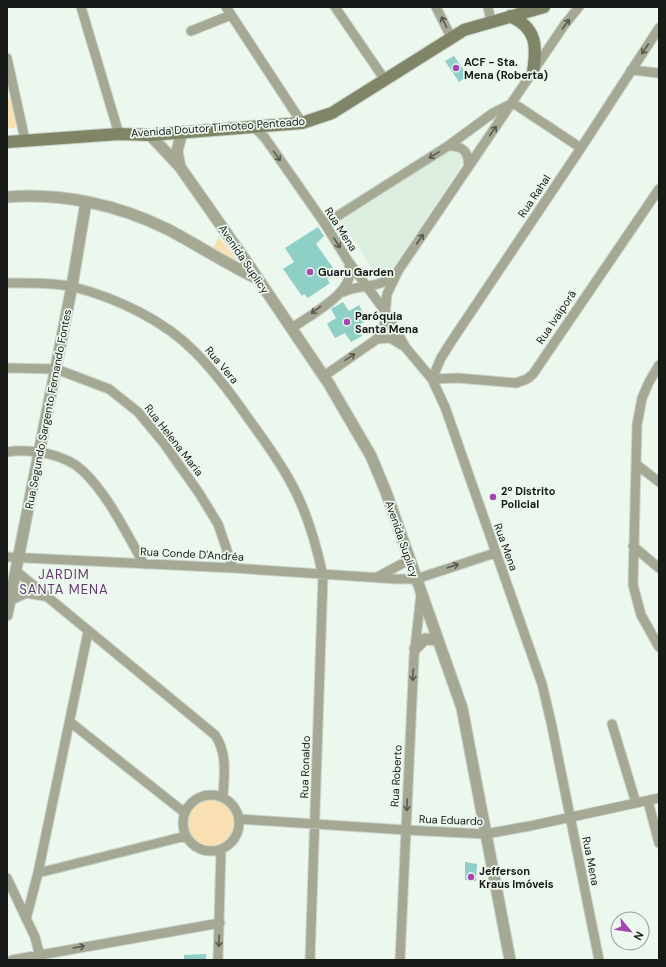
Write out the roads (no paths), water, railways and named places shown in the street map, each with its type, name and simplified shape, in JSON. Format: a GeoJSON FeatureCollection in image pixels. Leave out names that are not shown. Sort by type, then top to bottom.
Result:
{"type":"FeatureCollection","features":[{"type":"Feature","properties":{"kind":"main road","name":"Avenida Doutor Timoteo Penteado"},"geometry":{"type":"LineString","coordinates":[[7,142],[119,134],[150,135],[302,123],[332,114],[451,37],[472,27],[544,7]]}},
{"type":"Feature","properties":{"kind":"main road"},"geometry":{"type":"LineString","coordinates":[[510,16],[527,27],[534,40],[535,47],[533,72]]}},
{"type":"Feature","properties":{"kind":"street"},"geometry":{"type":"LineString","coordinates":[[81,7],[119,134]]}},
{"type":"Feature","properties":{"kind":"street"},"geometry":{"type":"LineString","coordinates":[[226,7],[302,123]]}},
{"type":"Feature","properties":{"kind":"street"},"geometry":{"type":"LineString","coordinates":[[335,7],[385,80]]}},
{"type":"Feature","properties":{"kind":"street"},"geometry":{"type":"LineString","coordinates":[[436,7],[451,37]]}},
{"type":"Feature","properties":{"kind":"street"},"geometry":{"type":"LineString","coordinates":[[488,7],[491,21]]}},
{"type":"Feature","properties":{"kind":"street"},"geometry":{"type":"LineString","coordinates":[[324,376],[377,339],[384,326],[387,294],[398,271],[565,24],[579,7]]}},
{"type":"Feature","properties":{"kind":"street"},"geometry":{"type":"LineString","coordinates":[[191,31],[231,15]]}},
{"type":"Feature","properties":{"kind":"street","name":"Rua Rahal"},"geometry":{"type":"LineString","coordinates":[[432,379],[450,342],[581,148],[659,28]]}},
{"type":"Feature","properties":{"kind":"street"},"geometry":{"type":"LineString","coordinates":[[7,58],[25,140]]}},
{"type":"Feature","properties":{"kind":"street"},"geometry":{"type":"LineString","coordinates":[[631,70],[659,73]]}},
{"type":"Feature","properties":{"kind":"street"},"geometry":{"type":"LineString","coordinates":[[512,103],[581,148]]}},
{"type":"Feature","properties":{"kind":"street"},"geometry":{"type":"LineString","coordinates":[[325,224],[448,146],[493,114],[512,103]]}},
{"type":"Feature","properties":{"kind":"street","name":"Rua Mena"},"geometry":{"type":"LineString","coordinates":[[253,126],[265,138],[325,224],[348,261],[385,311],[406,348],[432,379],[445,407],[542,684],[571,818],[599,960]]}},
{"type":"Feature","properties":{"kind":"street","name":"Avenida Suplicy"},"geometry":{"type":"LineString","coordinates":[[180,167],[177,151],[182,132]]}},
{"type":"Feature","properties":{"kind":"street","name":"Avenida Suplicy"},"geometry":{"type":"LineString","coordinates":[[150,135],[180,167],[292,328],[350,418],[371,456],[386,492],[462,708],[510,960]]}},
{"type":"Feature","properties":{"kind":"street"},"geometry":{"type":"LineString","coordinates":[[448,146],[457,146],[466,152],[469,161],[467,169]]}},
{"type":"Feature","properties":{"kind":"street","name":"Rua Ivaiporã"},"geometry":{"type":"LineString","coordinates":[[432,379],[458,378],[516,383],[527,379],[533,374],[659,189]]}},
{"type":"Feature","properties":{"kind":"street"},"geometry":{"type":"LineString","coordinates":[[7,197],[51,197],[86,202],[131,214],[166,229],[238,270],[258,279]]}},
{"type":"Feature","properties":{"kind":"street","name":"Rua Segundo Sargento Fernando Fontes"},"geometry":{"type":"LineString","coordinates":[[7,615],[16,571],[13,557],[40,452],[72,286],[86,202]]}},
{"type":"Feature","properties":{"kind":"street"},"geometry":{"type":"LineString","coordinates":[[341,293],[346,288],[351,275],[348,261]]}},
{"type":"Feature","properties":{"kind":"street"},"geometry":{"type":"LineString","coordinates":[[292,328],[341,293],[352,287],[384,282],[398,271]]}},
{"type":"Feature","properties":{"kind":"street","name":"Rua Vera"},"geometry":{"type":"LineString","coordinates":[[7,283],[72,286],[113,300],[171,331],[194,351],[213,371],[256,428],[291,483],[308,521],[324,576]]}},
{"type":"Feature","properties":{"kind":"street"},"geometry":{"type":"LineString","coordinates":[[377,339],[390,338],[406,348]]}},
{"type":"Feature","properties":{"kind":"street"},"geometry":{"type":"LineString","coordinates":[[659,365],[648,382],[638,409],[633,585],[635,600],[641,615],[659,646]]}},
{"type":"Feature","properties":{"kind":"street","name":"Rua Helena Maria"},"geometry":{"type":"LineString","coordinates":[[7,368],[56,369],[109,390],[138,412],[163,442],[199,493],[218,524],[233,568]]}},
{"type":"Feature","properties":{"kind":"street"},"geometry":{"type":"LineString","coordinates":[[7,452],[40,452],[67,461],[83,471],[116,515],[144,564]]}},
{"type":"Feature","properties":{"kind":"street"},"geometry":{"type":"LineString","coordinates":[[636,464],[659,482]]}},
{"type":"Feature","properties":{"kind":"street"},"geometry":{"type":"LineString","coordinates":[[634,546],[659,568]]}},
{"type":"Feature","properties":{"kind":"street"},"geometry":{"type":"LineString","coordinates":[[416,579],[495,552]]}},
{"type":"Feature","properties":{"kind":"street","name":"Rua Conde D'Andréa"},"geometry":{"type":"LineString","coordinates":[[13,557],[233,568],[324,576],[416,579]]}},
{"type":"Feature","properties":{"kind":"street"},"geometry":{"type":"LineString","coordinates":[[375,578],[409,560]]}},
{"type":"Feature","properties":{"kind":"street"},"geometry":{"type":"LineString","coordinates":[[16,571],[88,632],[215,735],[221,744],[224,755],[223,798]]}},
{"type":"Feature","properties":{"kind":"street","name":"Rua Ronaldo"},"geometry":{"type":"LineString","coordinates":[[310,960],[324,576]]}},
{"type":"Feature","properties":{"kind":"street"},"geometry":{"type":"LineString","coordinates":[[11,600],[26,592],[44,595]]}},
{"type":"Feature","properties":{"kind":"street","name":"Rua Roberto"},"geometry":{"type":"LineString","coordinates":[[400,960],[415,648],[421,594]]}},
{"type":"Feature","properties":{"kind":"street"},"geometry":{"type":"LineString","coordinates":[[26,919],[38,873],[88,632]]}},
{"type":"Feature","properties":{"kind":"street"},"geometry":{"type":"LineString","coordinates":[[415,648],[425,640],[437,640]]}},
{"type":"Feature","properties":{"kind":"street"},"geometry":{"type":"LineString","coordinates":[[70,722],[185,813]]}},
{"type":"Feature","properties":{"kind":"street"},"geometry":{"type":"LineString","coordinates":[[612,724],[636,803]]}},
{"type":"Feature","properties":{"kind":"street"},"geometry":{"type":"LineString","coordinates":[[212,795],[223,798],[234,806],[239,819],[235,837],[229,844],[221,849],[211,851],[201,849],[192,844],[186,836],[183,825],[185,813],[191,803],[201,797],[212,795]]}},
{"type":"Feature","properties":{"kind":"street","name":"Rua Eduardo"},"geometry":{"type":"LineString","coordinates":[[239,819],[314,825],[485,834],[571,818],[659,798]]}},
{"type":"Feature","properties":{"kind":"street"},"geometry":{"type":"LineString","coordinates":[[648,801],[659,843]]}},
{"type":"Feature","properties":{"kind":"street"},"geometry":{"type":"LineString","coordinates":[[651,813],[659,821]]}},
{"type":"Feature","properties":{"kind":"street"},"geometry":{"type":"LineString","coordinates":[[38,873],[186,836]]}},
{"type":"Feature","properties":{"kind":"street"},"geometry":{"type":"LineString","coordinates":[[218,960],[221,849]]}},
{"type":"Feature","properties":{"kind":"street"},"geometry":{"type":"LineString","coordinates":[[7,878],[26,919],[41,957]]}},
{"type":"Feature","properties":{"kind":"street"},"geometry":{"type":"LineString","coordinates":[[12,960],[41,957],[220,923]]}},
{"type":"Feature","properties":{"kind":"place","name":"ACF - Sta. Mena (Roberta)"},"geometry":{"type":"Point","coordinates":[456,68]}},
{"type":"Feature","properties":{"kind":"place","name":"Guaru Garden"},"geometry":{"type":"Point","coordinates":[310,272]}},
{"type":"Feature","properties":{"kind":"place","name":"Paróquia Santa Mena"},"geometry":{"type":"Point","coordinates":[347,322]}},
{"type":"Feature","properties":{"kind":"place","name":"2º Distrito Policial"},"geometry":{"type":"Point","coordinates":[493,497]}},
{"type":"Feature","properties":{"kind":"place","name":"Jefferson Kraus Imóveis"},"geometry":{"type":"Point","coordinates":[471,877]}},
{"type":"Feature","properties":{"kind":"district","name":"JARDIM SANTA MENA"},"geometry":{"type":"Point","coordinates":[64,582]}}]}
